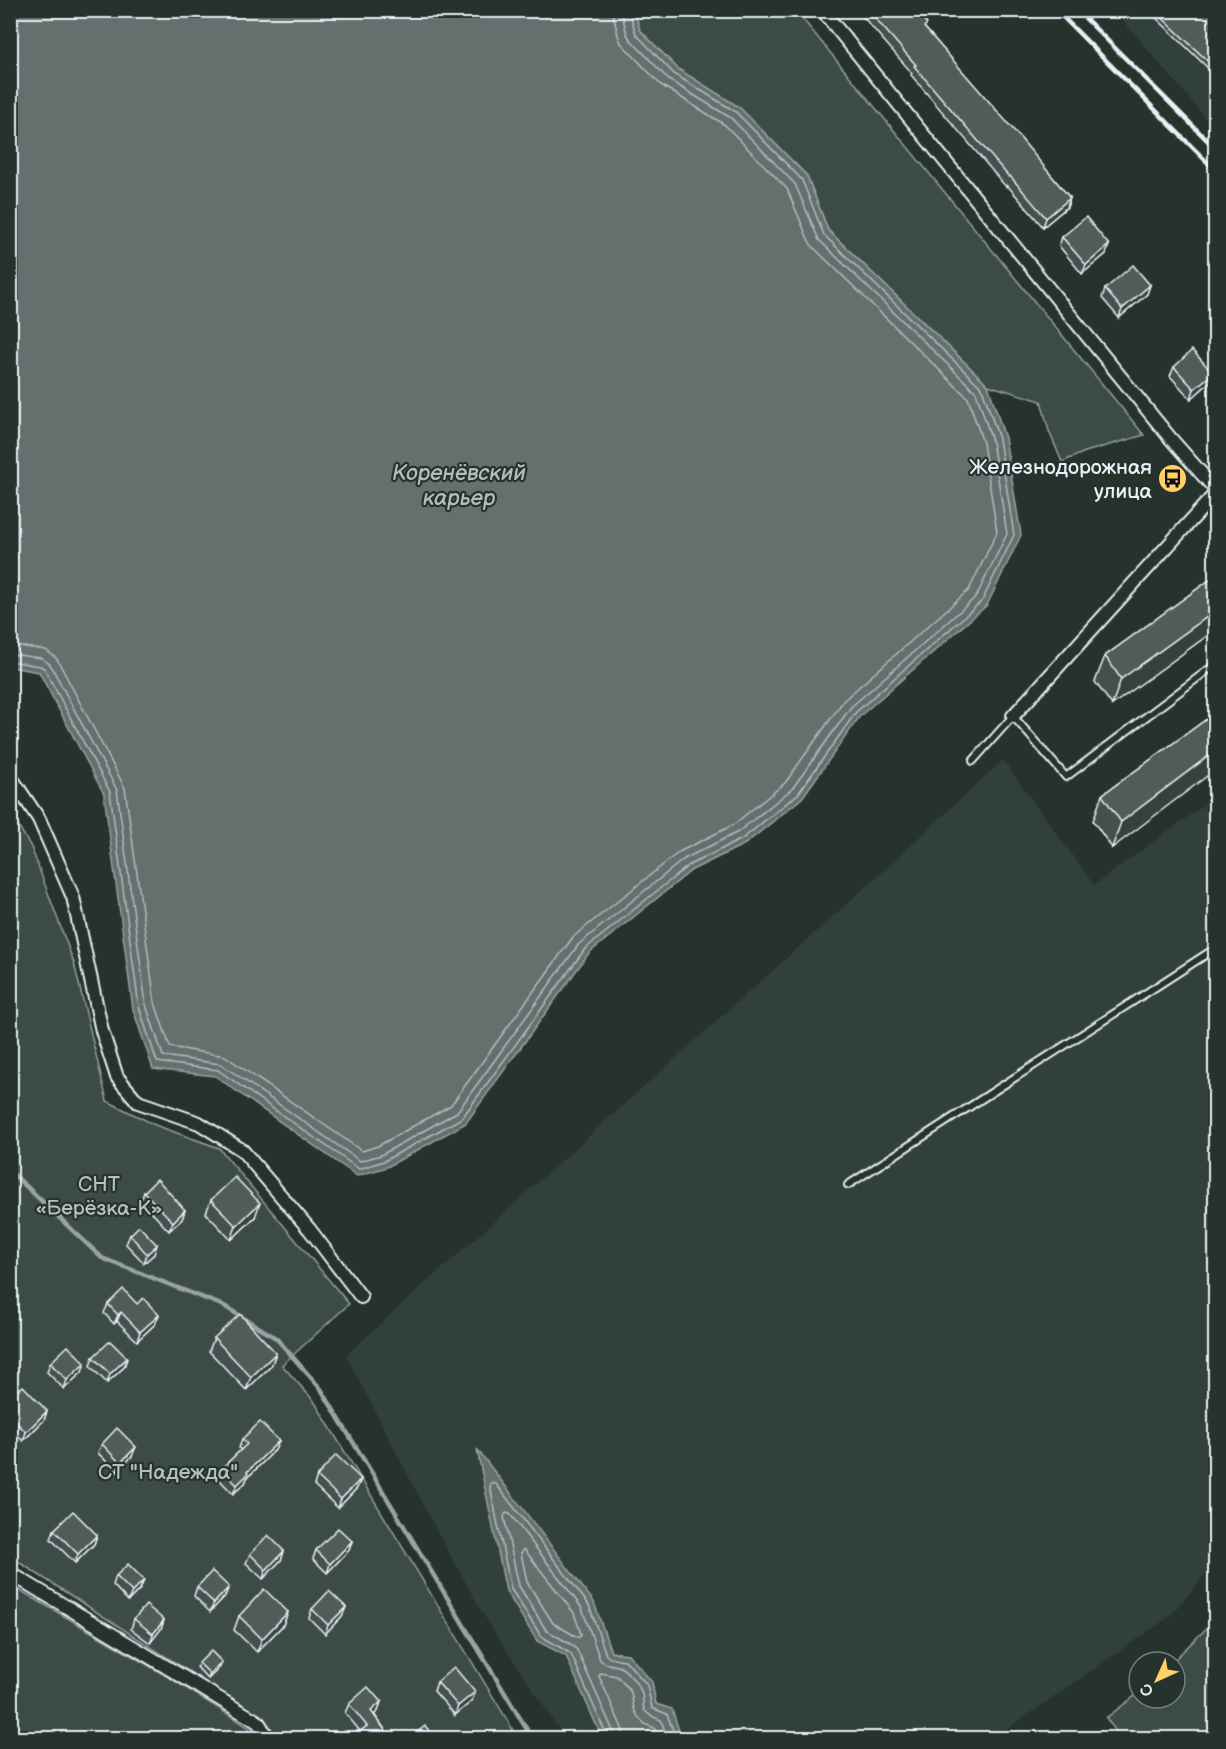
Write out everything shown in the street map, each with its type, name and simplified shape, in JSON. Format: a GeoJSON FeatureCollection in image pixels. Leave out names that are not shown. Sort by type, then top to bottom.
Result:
{"type":"FeatureCollection","features":[{"type":"Feature","properties":{"kind":"street"},"geometry":{"type":"LineString","coordinates":[[822,10],[1171,440],[1215,491],[1013,716]]}},
{"type":"Feature","properties":{"kind":"street"},"geometry":{"type":"LineString","coordinates":[[10,776],[39,819],[73,897],[102,1031],[117,1077],[138,1102],[200,1123],[242,1150],[310,1230],[361,1297]]}},
{"type":"Feature","properties":{"kind":"street"},"geometry":{"type":"LineString","coordinates":[[10,1573],[258,1722],[268,1738]]}},
{"type":"Feature","properties":{"kind":"lane"},"geometry":{"type":"LineString","coordinates":[[973,760],[1013,716],[1066,777],[1215,664]]}},
{"type":"Feature","properties":{"kind":"lane"},"geometry":{"type":"LineString","coordinates":[[848,1185],[1215,948]]}},
{"type":"Feature","properties":{"kind":"shaded area"},"geometry":{"type":"Polygon","coordinates":[[[1115,11],[1215,11],[1215,129],[1115,11]]]}},
{"type":"Feature","properties":{"kind":"shaded area"},"geometry":{"type":"Polygon","coordinates":[[[1003,760],[1094,885],[1215,797],[1215,1563],[1169,1617],[994,1738],[565,1738],[489,1624],[439,1535],[346,1355],[1003,760]]]}},
{"type":"Feature","properties":{"kind":"green space"},"geometry":{"type":"Polygon","coordinates":[[[634,11],[796,11],[1144,435],[1085,452],[1062,462],[1049,431],[1041,401],[988,385],[828,230],[807,176],[739,107],[678,69],[640,30],[634,11]]]}},
{"type":"Feature","properties":{"kind":"green space","name":"СТ \"Надежда\""},"geometry":{"type":"Polygon","coordinates":[[[10,812],[31,847],[74,963],[107,1101],[155,1125],[219,1148],[349,1304],[282,1365],[314,1401],[518,1738],[278,1738],[266,1721],[11,1557],[10,812]]]}},
{"type":"Feature","properties":{"kind":"green space"},"geometry":{"type":"Polygon","coordinates":[[[11,1585],[175,1681],[256,1732],[261,1738],[11,1738],[11,1585]]]}},
{"type":"Feature","properties":{"kind":"green space"},"geometry":{"type":"Polygon","coordinates":[[[1215,1620],[1215,1738],[1121,1738],[1106,1718],[1127,1702],[1127,1710],[1187,1710],[1187,1650],[1184,1650],[1215,1620]]]}},
{"type":"Feature","properties":{"kind":"water","name":"Коренёвский карьер"},"geometry":{"type":"Polygon","coordinates":[[[10,11],[634,11],[640,30],[678,69],[739,107],[807,176],[828,230],[988,385],[1005,438],[1021,535],[987,605],[860,716],[802,798],[745,844],[692,870],[589,953],[466,1123],[387,1167],[357,1176],[215,1076],[153,1069],[133,1009],[104,794],[39,672],[11,667],[10,11]]]}},
{"type":"Feature","properties":{"kind":"water"},"geometry":{"type":"Polygon","coordinates":[[[477,1449],[594,1602],[611,1652],[628,1654],[652,1682],[656,1704],[672,1709],[680,1734],[687,1738],[602,1738],[566,1656],[537,1641],[506,1591],[477,1449]]]}},
{"type":"Feature","properties":{"kind":"building"},"geometry":{"type":"Polygon","coordinates":[[[868,10],[916,10],[927,24],[924,27],[1070,198],[1046,218],[868,10]]]}},
{"type":"Feature","properties":{"kind":"building"},"geometry":{"type":"Polygon","coordinates":[[[1154,10],[1215,10],[1215,68],[1154,10]]]}},
{"type":"Feature","properties":{"kind":"building"},"geometry":{"type":"Polygon","coordinates":[[[1086,217],[1109,245],[1086,265],[1062,237],[1086,217]]]}},
{"type":"Feature","properties":{"kind":"building"},"geometry":{"type":"Polygon","coordinates":[[[1133,265],[1150,285],[1122,309],[1105,289],[1133,265]]]}},
{"type":"Feature","properties":{"kind":"building"},"geometry":{"type":"Polygon","coordinates":[[[1192,350],[1213,373],[1194,389],[1174,367],[1192,350]]]}},
{"type":"Feature","properties":{"kind":"building"},"geometry":{"type":"Polygon","coordinates":[[[1215,576],[1215,611],[1121,679],[1105,656],[1215,576]]]}},
{"type":"Feature","properties":{"kind":"building"},"geometry":{"type":"Polygon","coordinates":[[[1215,713],[1215,751],[1121,822],[1102,795],[1215,713]]]}},
{"type":"Feature","properties":{"kind":"building"},"geometry":{"type":"Polygon","coordinates":[[[235,1177],[260,1203],[236,1226],[211,1200],[235,1177]]]}},
{"type":"Feature","properties":{"kind":"building"},"geometry":{"type":"Polygon","coordinates":[[[157,1179],[185,1210],[173,1222],[144,1192],[157,1179]]]}},
{"type":"Feature","properties":{"kind":"building"},"geometry":{"type":"Polygon","coordinates":[[[139,1226],[157,1245],[147,1254],[130,1235],[139,1226]]]}},
{"type":"Feature","properties":{"kind":"building"},"geometry":{"type":"Polygon","coordinates":[[[123,1289],[137,1304],[143,1298],[159,1315],[140,1332],[121,1312],[118,1315],[108,1304],[123,1289]]]}},
{"type":"Feature","properties":{"kind":"building"},"geometry":{"type":"Polygon","coordinates":[[[240,1314],[276,1353],[251,1377],[214,1338],[240,1314]]]}},
{"type":"Feature","properties":{"kind":"building"},"geometry":{"type":"Polygon","coordinates":[[[110,1341],[127,1358],[110,1374],[93,1357],[110,1341]]]}},
{"type":"Feature","properties":{"kind":"building"},"geometry":{"type":"Polygon","coordinates":[[[68,1346],[85,1363],[67,1380],[50,1363],[68,1346]]]}},
{"type":"Feature","properties":{"kind":"building"},"geometry":{"type":"Polygon","coordinates":[[[23,1386],[47,1411],[26,1432],[17,1423],[10,1429],[10,1398],[23,1386]]]}},
{"type":"Feature","properties":{"kind":"building"},"geometry":{"type":"Polygon","coordinates":[[[260,1422],[279,1441],[237,1485],[221,1469],[247,1444],[242,1439],[260,1422]]]}},
{"type":"Feature","properties":{"kind":"building"},"geometry":{"type":"Polygon","coordinates":[[[117,1428],[136,1447],[120,1463],[102,1444],[117,1428]]]}},
{"type":"Feature","properties":{"kind":"building"},"geometry":{"type":"Polygon","coordinates":[[[336,1455],[361,1479],[341,1499],[317,1476],[336,1455]]]}},
{"type":"Feature","properties":{"kind":"building"},"geometry":{"type":"Polygon","coordinates":[[[73,1511],[97,1535],[78,1554],[54,1530],[73,1511]]]}},
{"type":"Feature","properties":{"kind":"building"},"geometry":{"type":"Polygon","coordinates":[[[338,1528],[352,1541],[330,1564],[316,1550],[338,1528]]]}},
{"type":"Feature","properties":{"kind":"building"},"geometry":{"type":"Polygon","coordinates":[[[268,1535],[284,1551],[266,1570],[250,1554],[268,1535]]]}},
{"type":"Feature","properties":{"kind":"building"},"geometry":{"type":"Polygon","coordinates":[[[128,1564],[144,1580],[132,1592],[116,1576],[128,1564]]]}},
{"type":"Feature","properties":{"kind":"building"},"geometry":{"type":"Polygon","coordinates":[[[212,1571],[229,1587],[214,1603],[197,1587],[212,1571]]]}},
{"type":"Feature","properties":{"kind":"building"},"geometry":{"type":"Polygon","coordinates":[[[264,1589],[288,1612],[262,1639],[239,1616],[264,1589]]]}},
{"type":"Feature","properties":{"kind":"building"},"geometry":{"type":"Polygon","coordinates":[[[329,1591],[346,1607],[328,1625],[312,1609],[329,1591]]]}},
{"type":"Feature","properties":{"kind":"building"},"geometry":{"type":"Polygon","coordinates":[[[146,1605],[164,1620],[153,1634],[134,1619],[146,1605]]]}},
{"type":"Feature","properties":{"kind":"building"},"geometry":{"type":"Polygon","coordinates":[[[211,1651],[222,1662],[210,1674],[199,1663],[211,1651]]]}},
{"type":"Feature","properties":{"kind":"building"},"geometry":{"type":"Polygon","coordinates":[[[454,1667],[475,1692],[458,1706],[437,1682],[454,1667]]]}},
{"type":"Feature","properties":{"kind":"building"},"geometry":{"type":"Polygon","coordinates":[[[368,1687],[381,1702],[371,1711],[391,1738],[363,1738],[359,1732],[367,1726],[349,1704],[368,1687]]]}},
{"type":"Feature","properties":{"kind":"building"},"geometry":{"type":"Polygon","coordinates":[[[425,1726],[436,1738],[410,1738],[425,1726]]]}},
{"type":"Feature","properties":{"kind":"waterway"},"geometry":{"type":"LineString","coordinates":[[10,1171],[102,1258],[224,1306],[276,1338],[321,1389],[532,1738]]}},
{"type":"Feature","properties":{"kind":"railway"},"geometry":{"type":"LineString","coordinates":[[1056,10],[1216,171]]}},
{"type":"Feature","properties":{"kind":"railway"},"geometry":{"type":"LineString","coordinates":[[1077,10],[1216,149]]}},
{"type":"Feature","properties":{"kind":"place","name":"Железнодорожная улица"},"geometry":{"type":"Point","coordinates":[1173,479]}},
{"type":"Feature","properties":{"kind":"park label","name":"СНТ «Берёзка-К»"},"geometry":{"type":"Point","coordinates":[99,1196]}}]}
